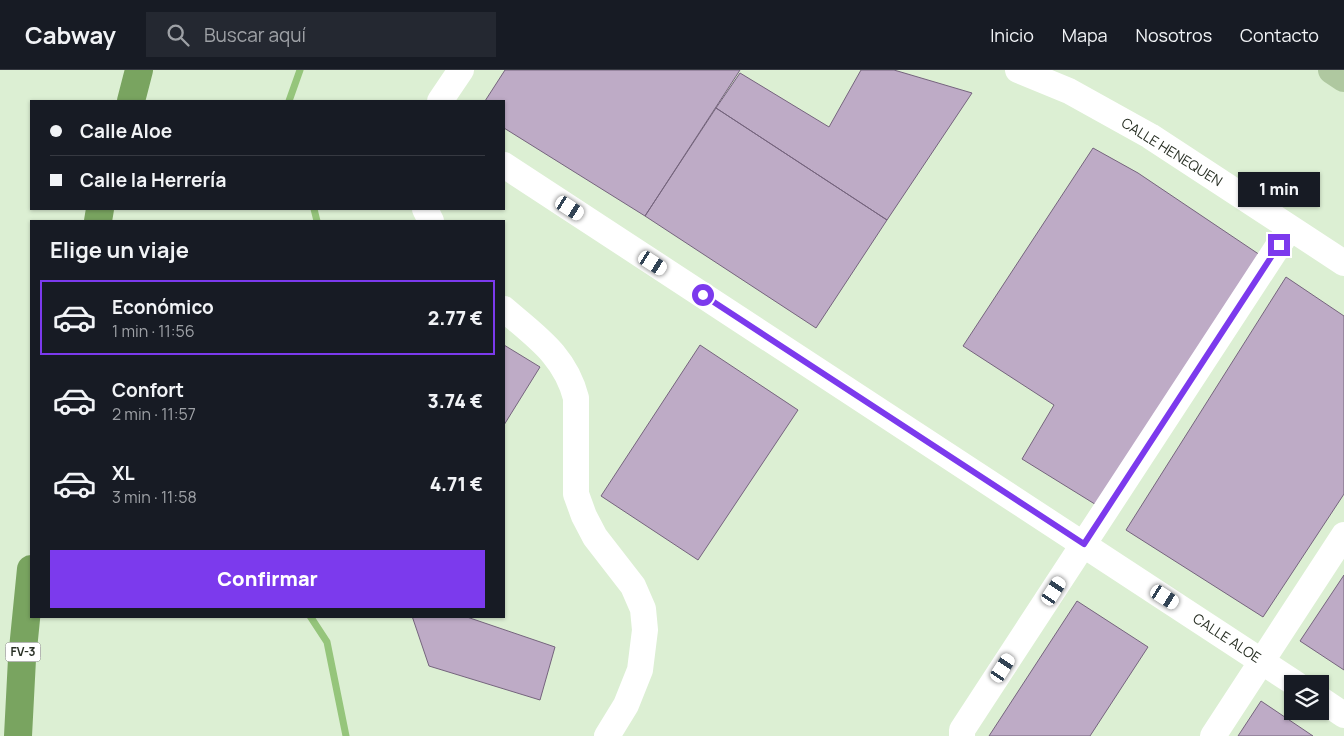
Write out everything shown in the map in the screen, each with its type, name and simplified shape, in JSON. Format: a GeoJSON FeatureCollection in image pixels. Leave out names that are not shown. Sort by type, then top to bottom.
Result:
{"type":"FeatureCollection","features":[{"type":"Feature","properties":{"kind":"highway"},"geometry":{"type":"LineString","coordinates":[[131,100],[140,70]]}},
{"type":"Feature","properties":{"kind":"highway","name":"FV-3"},"geometry":{"type":"LineString","coordinates":[[18,736],[22,659],[30,579]]}},
{"type":"Feature","properties":{"kind":"main road"},"geometry":{"type":"LineString","coordinates":[[1332,70],[1344,78]]}},
{"type":"Feature","properties":{"kind":"street"},"geometry":{"type":"LineString","coordinates":[[441,100],[461,70]]}},
{"type":"Feature","properties":{"kind":"street","name":"CALLE HENEQUEN"},"geometry":{"type":"LineString","coordinates":[[1018,70],[1070,91],[1150,136],[1344,263]]}},
{"type":"Feature","properties":{"kind":"street","name":"CALLE ALOE"},"geometry":{"type":"LineString","coordinates":[[505,166],[1284,676]]}},
{"type":"Feature","properties":{"kind":"street"},"geometry":{"type":"LineString","coordinates":[[962,736],[962,730],[1290,228]]}},
{"type":"Feature","properties":{"kind":"street"},"geometry":{"type":"LineString","coordinates":[[505,310],[552,351],[563,365],[572,382],[576,398],[576,494],[584,516],[595,537],[632,586],[643,609],[645,630],[640,670],[626,705],[607,736]]}},
{"type":"Feature","properties":{"kind":"street"},"geometry":{"type":"LineString","coordinates":[[1213,736],[1344,534]]}},
{"type":"Feature","properties":{"kind":"street"},"geometry":{"type":"LineString","coordinates":[[1329,705],[1344,715]]}},
{"type":"Feature","properties":{"kind":"building"},"geometry":{"type":"Polygon","coordinates":[[[505,70],[740,70],[645,216],[505,129],[505,100],[486,100],[505,70]]]}},
{"type":"Feature","properties":{"kind":"building"},"geometry":{"type":"Polygon","coordinates":[[[861,70],[894,70],[972,93],[887,220],[716,108],[740,73],[829,127],[861,70]]]}},
{"type":"Feature","properties":{"kind":"building"},"geometry":{"type":"Polygon","coordinates":[[[716,108],[887,220],[816,328],[645,216],[716,108]]]}},
{"type":"Feature","properties":{"kind":"building"},"geometry":{"type":"Polygon","coordinates":[[[1093,148],[1138,173],[1260,255],[1098,506],[1022,459],[1054,405],[963,346],[1093,148]]]}},
{"type":"Feature","properties":{"kind":"building"},"geometry":{"type":"Polygon","coordinates":[[[1286,277],[1344,316],[1344,494],[1263,617],[1126,530],[1286,277]]]}},
{"type":"Feature","properties":{"kind":"building"},"geometry":{"type":"Polygon","coordinates":[[[700,345],[798,410],[698,560],[601,496],[700,345]]]}},
{"type":"Feature","properties":{"kind":"building"},"geometry":{"type":"Polygon","coordinates":[[[505,346],[540,367],[505,423],[505,346]]]}},
{"type":"Feature","properties":{"kind":"building"},"geometry":{"type":"Polygon","coordinates":[[[1344,575],[1344,670],[1300,641],[1344,575]]]}},
{"type":"Feature","properties":{"kind":"building"},"geometry":{"type":"Polygon","coordinates":[[[1077,601],[1148,647],[1090,736],[989,736],[1077,601]]]}},
{"type":"Feature","properties":{"kind":"building"},"geometry":{"type":"Polygon","coordinates":[[[413,618],[470,618],[555,647],[540,700],[429,666],[413,618]]]}},
{"type":"Feature","properties":{"kind":"building"},"geometry":{"type":"Polygon","coordinates":[[[1261,701],[1284,716],[1284,720],[1289,720],[1313,736],[1238,736],[1261,701]]]}},
{"type":"Feature","properties":{"kind":"waterway"},"geometry":{"type":"LineString","coordinates":[[289,100],[300,70]]}},
{"type":"Feature","properties":{"kind":"waterway"},"geometry":{"type":"LineString","coordinates":[[314,210],[317,220]]}},
{"type":"Feature","properties":{"kind":"waterway"},"geometry":{"type":"LineString","coordinates":[[311,618],[327,642],[346,736]]}},
{"type":"Feature","properties":{"kind":"route"},"geometry":{"type":"LineString","coordinates":[[703,295],[1084,544],[1279,245]]}}]}
